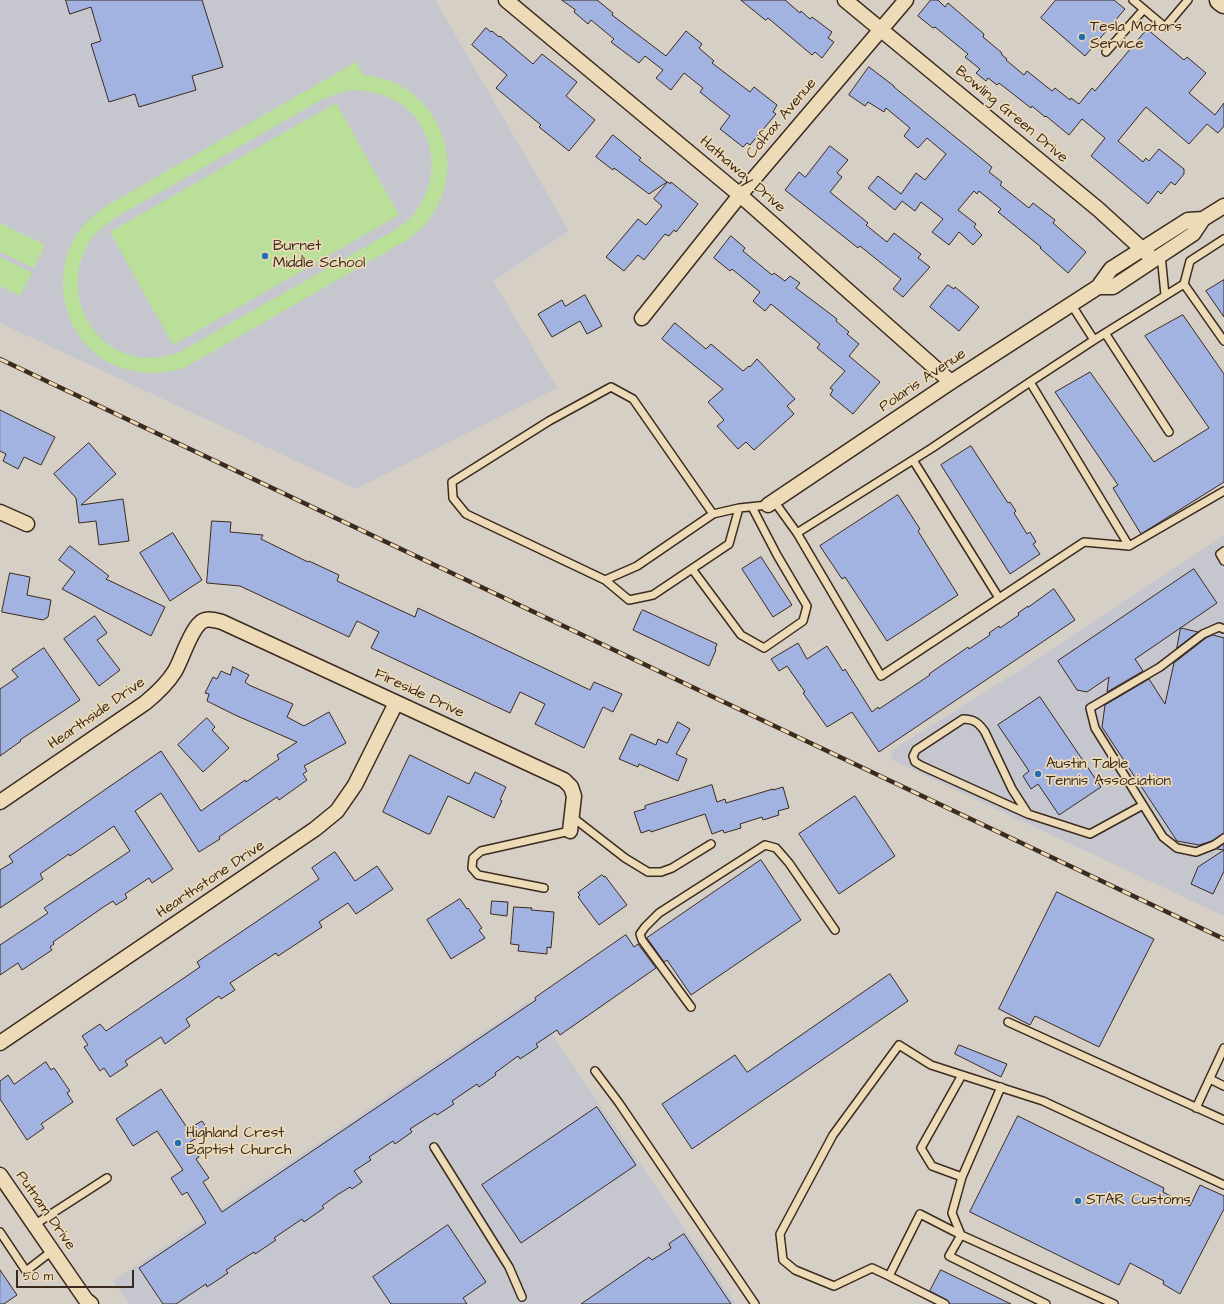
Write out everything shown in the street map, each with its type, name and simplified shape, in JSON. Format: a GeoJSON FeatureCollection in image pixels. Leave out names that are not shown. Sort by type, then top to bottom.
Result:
{"type":"FeatureCollection","features":[{"type":"Feature","properties":{"kind":"main road"},"geometry":{"type":"LineString","coordinates":[[1220,0],[1224,3]]}},
{"type":"Feature","properties":{"kind":"street","name":"Hathaway Drive"},"geometry":{"type":"LineString","coordinates":[[506,0],[740,195],[951,382]]}},
{"type":"Feature","properties":{"kind":"street","name":"Bowling Green Drive"},"geometry":{"type":"LineString","coordinates":[[845,0],[1098,209],[1142,249],[1157,257]]}},
{"type":"Feature","properties":{"kind":"street","name":"Colfax Avenue"},"geometry":{"type":"LineString","coordinates":[[642,318],[740,195],[906,0]]}},
{"type":"Feature","properties":{"kind":"street","name":"Polaris Avenue"},"geometry":{"type":"LineString","coordinates":[[1098,287],[1113,287],[1193,234],[1203,219],[1224,206]]}},
{"type":"Feature","properties":{"kind":"street","name":"Polaris Avenue"},"geometry":{"type":"LineString","coordinates":[[771,503],[951,382],[1098,287],[1111,269],[1188,220],[1203,219]]}},
{"type":"Feature","properties":{"kind":"street"},"geometry":{"type":"LineString","coordinates":[[0,512],[27,524]]}},
{"type":"Feature","properties":{"kind":"street","name":"Fireside Drive"},"geometry":{"type":"LineString","coordinates":[[210,619],[222,622],[564,780],[571,787],[574,796],[570,830]]}},
{"type":"Feature","properties":{"kind":"street","name":"Hearthside Drive"},"geometry":{"type":"LineString","coordinates":[[0,802],[145,703],[162,688],[174,673],[199,623],[210,619]]}},
{"type":"Feature","properties":{"kind":"street","name":"Hearthstone Drive"},"geometry":{"type":"LineString","coordinates":[[0,1043],[316,829],[337,811],[355,785],[396,703]]}},
{"type":"Feature","properties":{"kind":"street","name":"Putnam Drive"},"geometry":{"type":"LineString","coordinates":[[0,1175],[86,1303]]}},
{"type":"Feature","properties":{"kind":"lane"},"geometry":{"type":"LineString","coordinates":[[1106,52],[1139,3],[1164,27],[1188,0]]}},
{"type":"Feature","properties":{"kind":"lane"},"geometry":{"type":"LineString","coordinates":[[797,533],[913,460],[1094,340],[1184,284],[1190,261],[1224,239]]}},
{"type":"Feature","properties":{"kind":"lane"},"geometry":{"type":"LineString","coordinates":[[1157,257],[1165,295]]}},
{"type":"Feature","properties":{"kind":"lane"},"geometry":{"type":"LineString","coordinates":[[1184,284],[1224,341]]}},
{"type":"Feature","properties":{"kind":"lane"},"geometry":{"type":"LineString","coordinates":[[1071,304],[1094,340]]}},
{"type":"Feature","properties":{"kind":"lane"},"geometry":{"type":"LineString","coordinates":[[1105,333],[1169,432]]}},
{"type":"Feature","properties":{"kind":"lane"},"geometry":{"type":"LineString","coordinates":[[1030,382],[1130,546]]}},
{"type":"Feature","properties":{"kind":"lane"},"geometry":{"type":"LineString","coordinates":[[713,514],[633,399],[611,387],[549,421],[452,482],[453,498],[466,514],[606,580],[629,600],[653,595],[729,544],[739,508]]}},
{"type":"Feature","properties":{"kind":"lane"},"geometry":{"type":"LineString","coordinates":[[913,460],[999,598]]}},
{"type":"Feature","properties":{"kind":"lane"},"geometry":{"type":"LineString","coordinates":[[606,580],[637,566],[713,514],[771,503],[797,533],[881,676],[1084,542],[1130,546],[1224,491]]}},
{"type":"Feature","properties":{"kind":"lane"},"geometry":{"type":"LineString","coordinates":[[692,569],[741,635],[764,648],[803,621],[807,606],[752,507]]}},
{"type":"Feature","properties":{"kind":"lane"},"geometry":{"type":"LineString","coordinates":[[1224,552],[1220,554],[1224,561]]}},
{"type":"Feature","properties":{"kind":"lane"},"geometry":{"type":"LineString","coordinates":[[1224,629],[1220,627],[1203,634],[1160,667],[1090,708],[1095,728],[1163,837],[1177,848],[1196,852],[1214,845],[1224,838]]}},
{"type":"Feature","properties":{"kind":"lane"},"geometry":{"type":"LineString","coordinates":[[1028,814],[1012,789],[985,732],[979,724],[971,719],[963,719],[916,750],[914,756],[916,762],[922,766],[1028,814],[1090,834],[1143,805]]}},
{"type":"Feature","properties":{"kind":"lane"},"geometry":{"type":"LineString","coordinates":[[571,816],[625,858],[648,872],[661,872],[672,868],[710,844]]}},
{"type":"Feature","properties":{"kind":"lane"},"geometry":{"type":"LineString","coordinates":[[544,888],[478,875],[472,868],[473,858],[481,851],[570,830]]}},
{"type":"Feature","properties":{"kind":"lane"},"geometry":{"type":"LineString","coordinates":[[691,1007],[642,940],[640,934],[659,913],[765,845],[776,848],[789,863],[835,930]]}},
{"type":"Feature","properties":{"kind":"lane"},"geometry":{"type":"LineString","coordinates":[[1008,1022],[1224,1120]]}},
{"type":"Feature","properties":{"kind":"lane"},"geometry":{"type":"LineString","coordinates":[[945,1304],[872,1268],[834,1286],[795,1270],[783,1260],[780,1234],[833,1135],[899,1045],[931,1065],[1043,1100],[1224,1185]]}},
{"type":"Feature","properties":{"kind":"lane"},"geometry":{"type":"LineString","coordinates":[[1196,1108],[1224,1048]]}},
{"type":"Feature","properties":{"kind":"lane"},"geometry":{"type":"LineString","coordinates":[[595,1071],[619,1103],[755,1304]]}},
{"type":"Feature","properties":{"kind":"lane"},"geometry":{"type":"LineString","coordinates":[[962,1075],[921,1148],[932,1166],[962,1177]]}},
{"type":"Feature","properties":{"kind":"lane"},"geometry":{"type":"LineString","coordinates":[[1210,1079],[1224,1086]]}},
{"type":"Feature","properties":{"kind":"lane"},"geometry":{"type":"LineString","coordinates":[[961,1235],[952,1213],[962,1177],[1001,1087]]}},
{"type":"Feature","properties":{"kind":"lane"},"geometry":{"type":"LineString","coordinates":[[434,1147],[509,1267],[522,1297]]}},
{"type":"Feature","properties":{"kind":"lane"},"geometry":{"type":"LineString","coordinates":[[34,1225],[108,1178]]}},
{"type":"Feature","properties":{"kind":"lane"},"geometry":{"type":"LineString","coordinates":[[889,1276],[920,1214],[961,1235],[1114,1304]]}},
{"type":"Feature","properties":{"kind":"lane"},"geometry":{"type":"LineString","coordinates":[[0,1232],[26,1271],[52,1251]]}},
{"type":"Feature","properties":{"kind":"lane"},"geometry":{"type":"LineString","coordinates":[[961,1235],[949,1256],[1046,1304]]}},
{"type":"Feature","properties":{"kind":"shaded area","name":"Burnet Middle School"},"geometry":{"type":"Polygon","coordinates":[[[0,0],[435,0],[569,231],[493,281],[557,388],[356,489],[0,323],[0,0]]]}},
{"type":"Feature","properties":{"kind":"shaded area"},"geometry":{"type":"Polygon","coordinates":[[[1224,535],[1224,916],[892,760],[891,751],[1031,663],[1224,535]]]}},
{"type":"Feature","properties":{"kind":"shaded area"},"geometry":{"type":"Polygon","coordinates":[[[529,1001],[736,1304],[129,1304],[113,1281],[529,1001]]]}},
{"type":"Feature","properties":{"kind":"green space"},"geometry":{"type":"Polygon","coordinates":[[[356,62],[363,75],[387,80],[408,91],[425,106],[438,125],[445,146],[447,169],[443,192],[430,219],[415,234],[402,243],[184,368],[171,371],[157,373],[137,372],[109,362],[92,350],[78,334],[69,316],[64,296],[63,275],[68,254],[77,234],[95,215],[108,205],[356,62]],[[354,90],[342,92],[321,100],[115,218],[96,233],[84,251],[79,271],[78,291],[83,310],[92,328],[106,343],[124,353],[145,358],[162,357],[178,353],[395,230],[413,215],[422,201],[428,186],[431,171],[431,155],[428,139],[421,125],[411,112],[398,102],[372,92],[354,90]]]}},
{"type":"Feature","properties":{"kind":"green space"},"geometry":{"type":"Polygon","coordinates":[[[336,103],[399,215],[173,345],[110,232],[336,103]]]}},
{"type":"Feature","properties":{"kind":"green space"},"geometry":{"type":"Polygon","coordinates":[[[0,223],[45,245],[34,268],[0,252],[0,223]]]}},
{"type":"Feature","properties":{"kind":"green space"},"geometry":{"type":"Polygon","coordinates":[[[0,257],[32,273],[20,296],[0,286],[0,257]]]}},
{"type":"Feature","properties":{"kind":"building"},"geometry":{"type":"Polygon","coordinates":[[[66,0],[202,0],[223,67],[192,76],[196,90],[139,107],[135,94],[109,102],[91,44],[101,41],[91,7],[70,14],[66,0]]]}},
{"type":"Feature","properties":{"kind":"building"},"geometry":{"type":"Polygon","coordinates":[[[562,0],[597,0],[613,13],[612,15],[666,56],[686,31],[702,44],[699,48],[714,61],[712,63],[750,92],[754,87],[777,105],[773,112],[776,114],[750,145],[747,143],[743,147],[720,129],[730,116],[700,92],[703,88],[684,73],[671,90],[656,78],[663,70],[645,56],[639,63],[611,42],[614,39],[591,20],[588,24],[574,12],[575,10],[562,0]]]}},
{"type":"Feature","properties":{"kind":"building"},"geometry":{"type":"Polygon","coordinates":[[[741,0],[785,0],[800,13],[801,11],[810,19],[812,17],[832,32],[828,38],[834,42],[822,58],[815,52],[812,55],[768,18],[766,20],[741,0]]]}},
{"type":"Feature","properties":{"kind":"building"},"geometry":{"type":"Polygon","coordinates":[[[931,0],[938,0],[945,7],[948,3],[984,34],[983,37],[1001,52],[1007,59],[1006,60],[1024,75],[1027,71],[1052,91],[1055,88],[1070,100],[1071,98],[1079,104],[1092,88],[1095,91],[1147,29],[1184,60],[1187,57],[1206,73],[1189,93],[1215,115],[1224,103],[1224,126],[1218,133],[1207,124],[1189,144],[1146,107],[1118,141],[1143,162],[1146,158],[1149,161],[1159,149],[1184,169],[1184,174],[1175,185],[1171,182],[1161,194],[1158,191],[1148,204],[1091,156],[1105,138],[1082,119],[1069,135],[1046,116],[1045,117],[1032,106],[1031,108],[999,83],[997,85],[988,78],[986,81],[976,73],[980,69],[965,57],[968,54],[935,27],[933,28],[918,16],[931,0]]]}},
{"type":"Feature","properties":{"kind":"building","name":"Tesla Motors Service"},"geometry":{"type":"Polygon","coordinates":[[[1056,0],[1114,0],[1125,9],[1085,56],[1041,18],[1056,0]]]}},
{"type":"Feature","properties":{"kind":"building"},"geometry":{"type":"Polygon","coordinates":[[[486,28],[499,37],[500,36],[533,64],[542,54],[577,82],[566,96],[595,120],[569,151],[539,127],[541,125],[496,88],[507,75],[472,45],[486,28]]]}},
{"type":"Feature","properties":{"kind":"building"},"geometry":{"type":"Polygon","coordinates":[[[869,67],[992,167],[989,172],[1002,182],[1000,185],[1029,208],[1033,203],[1055,220],[1053,223],[1086,252],[1068,273],[1040,248],[1041,247],[998,212],[1001,209],[979,191],[977,194],[974,191],[958,210],[976,224],[974,227],[982,235],[973,245],[959,232],[949,245],[932,232],[943,219],[921,202],[915,211],[902,201],[895,210],[868,188],[878,176],[901,194],[916,173],[925,180],[946,154],[927,138],[918,148],[904,136],[910,128],[886,108],[884,112],[868,102],[865,106],[849,95],[869,67]]]}},
{"type":"Feature","properties":{"kind":"building"},"geometry":{"type":"Polygon","coordinates":[[[613,135],[641,158],[639,160],[667,182],[649,194],[614,168],[613,170],[596,157],[613,135]]]}},
{"type":"Feature","properties":{"kind":"building"},"geometry":{"type":"Polygon","coordinates":[[[830,146],[848,160],[837,173],[842,177],[830,192],[868,223],[866,225],[887,242],[894,233],[921,254],[918,258],[930,267],[903,297],[893,289],[901,279],[860,246],[858,248],[785,190],[799,172],[805,177],[830,146]]]}},
{"type":"Feature","properties":{"kind":"building"},"geometry":{"type":"Polygon","coordinates":[[[668,182],[670,184],[671,182],[698,204],[676,232],[674,230],[669,236],[665,234],[644,260],[638,255],[624,271],[606,257],[638,219],[646,225],[662,206],[654,199],[668,182]]]}},
{"type":"Feature","properties":{"kind":"building"},"geometry":{"type":"Polygon","coordinates":[[[731,236],[745,248],[743,251],[772,275],[774,273],[785,281],[790,276],[800,283],[796,288],[837,319],[836,321],[849,332],[847,334],[859,344],[849,356],[880,382],[853,414],[830,395],[833,390],[830,388],[845,371],[817,348],[820,344],[771,304],[765,311],[753,301],[760,292],[732,269],[730,271],[714,258],[731,236]]]}},
{"type":"Feature","properties":{"kind":"building"},"geometry":{"type":"Polygon","coordinates":[[[1224,280],[1224,317],[1206,291],[1224,280]]]}},
{"type":"Feature","properties":{"kind":"building"},"geometry":{"type":"Polygon","coordinates":[[[948,285],[954,289],[955,287],[979,307],[959,331],[930,307],[948,285]]]}},
{"type":"Feature","properties":{"kind":"building"},"geometry":{"type":"Polygon","coordinates":[[[585,295],[602,326],[587,334],[580,321],[552,337],[538,314],[562,300],[565,306],[585,295]]]}},
{"type":"Feature","properties":{"kind":"building"},"geometry":{"type":"Polygon","coordinates":[[[1183,315],[1224,374],[1224,482],[1141,534],[1113,488],[1118,485],[1055,392],[1090,372],[1154,462],[1209,428],[1145,336],[1183,315]]]}},
{"type":"Feature","properties":{"kind":"building"},"geometry":{"type":"Polygon","coordinates":[[[675,323],[706,349],[711,344],[743,371],[749,366],[750,367],[757,359],[795,399],[787,406],[794,414],[754,450],[746,442],[738,449],[717,426],[724,420],[708,402],[723,389],[662,339],[675,323]]]}},
{"type":"Feature","properties":{"kind":"building"},"geometry":{"type":"Polygon","coordinates":[[[0,410],[55,437],[41,465],[24,457],[18,469],[3,461],[6,454],[0,451],[0,410]]]}},
{"type":"Feature","properties":{"kind":"building"},"geometry":{"type":"Polygon","coordinates":[[[89,443],[116,474],[81,505],[123,499],[129,541],[99,545],[96,521],[79,523],[76,498],[54,474],[89,443]]]}},
{"type":"Feature","properties":{"kind":"building"},"geometry":{"type":"Polygon","coordinates":[[[971,446],[1008,503],[1010,502],[1016,511],[1014,513],[1027,534],[1030,532],[1036,542],[1033,544],[1040,554],[1010,574],[941,465],[971,446]]]}},
{"type":"Feature","properties":{"kind":"building"},"geometry":{"type":"Polygon","coordinates":[[[898,495],[920,529],[918,531],[958,595],[887,641],[845,577],[842,579],[820,546],[898,495]]]}},
{"type":"Feature","properties":{"kind":"building"},"geometry":{"type":"Polygon","coordinates":[[[212,521],[231,522],[230,532],[263,535],[261,539],[339,575],[337,581],[415,617],[418,608],[590,690],[594,682],[622,694],[613,712],[603,707],[584,748],[535,724],[545,704],[520,692],[510,713],[371,648],[379,632],[357,621],[349,637],[240,586],[207,583],[212,521]]]}},
{"type":"Feature","properties":{"kind":"building"},"geometry":{"type":"Polygon","coordinates":[[[173,533],[202,580],[170,601],[140,553],[173,533]]]}},
{"type":"Feature","properties":{"kind":"building"},"geometry":{"type":"Polygon","coordinates":[[[70,546],[109,576],[106,579],[165,607],[151,636],[62,589],[75,572],[59,560],[70,546]]]}},
{"type":"Feature","properties":{"kind":"building"},"geometry":{"type":"Polygon","coordinates":[[[761,557],[792,605],[773,617],[742,569],[761,557]]]}},
{"type":"Feature","properties":{"kind":"building"},"geometry":{"type":"Polygon","coordinates":[[[1194,569],[1217,603],[1135,659],[1143,671],[1107,692],[1109,677],[1087,692],[1077,690],[1058,661],[1194,569]]]}},
{"type":"Feature","properties":{"kind":"building"},"geometry":{"type":"Polygon","coordinates":[[[10,573],[30,577],[27,595],[51,600],[48,617],[43,620],[2,612],[10,573]]]}},
{"type":"Feature","properties":{"kind":"building"},"geometry":{"type":"Polygon","coordinates":[[[1054,589],[1075,620],[879,752],[852,712],[827,727],[803,693],[805,692],[787,666],[779,671],[771,659],[798,643],[807,659],[827,646],[843,671],[845,669],[872,712],[878,707],[879,709],[930,675],[929,674],[968,647],[969,649],[990,635],[989,633],[999,626],[1000,628],[1019,615],[1018,613],[1054,589]]]}},
{"type":"Feature","properties":{"kind":"building"},"geometry":{"type":"Polygon","coordinates":[[[643,610],[717,644],[709,666],[633,630],[643,610]]]}},
{"type":"Feature","properties":{"kind":"building"},"geometry":{"type":"Polygon","coordinates":[[[95,616],[107,633],[97,640],[120,670],[99,686],[64,639],[95,616]]]}},
{"type":"Feature","properties":{"kind":"building"},"geometry":{"type":"Polygon","coordinates":[[[1181,628],[1198,632],[1177,648],[1181,628]]]}},
{"type":"Feature","properties":{"kind":"building"},"geometry":{"type":"Polygon","coordinates":[[[1213,635],[1224,638],[1224,833],[1212,841],[1199,845],[1177,841],[1102,727],[1105,705],[1149,679],[1165,704],[1174,663],[1206,638],[1213,635]]]}},
{"type":"Feature","properties":{"kind":"building"},"geometry":{"type":"Polygon","coordinates":[[[44,648],[80,700],[20,740],[21,741],[0,756],[0,689],[18,677],[12,670],[44,648]]]}},
{"type":"Feature","properties":{"kind":"building"},"geometry":{"type":"Polygon","coordinates":[[[233,667],[249,675],[245,682],[249,685],[293,704],[287,717],[304,726],[329,712],[346,743],[304,766],[307,771],[303,774],[307,780],[279,800],[277,797],[219,837],[220,839],[199,852],[161,793],[135,811],[173,869],[152,883],[149,878],[125,894],[127,898],[116,905],[113,901],[105,906],[53,942],[54,944],[50,947],[52,950],[22,970],[18,963],[0,975],[0,945],[48,913],[44,908],[130,851],[114,826],[70,856],[69,854],[40,874],[43,879],[0,908],[0,870],[13,862],[9,856],[161,751],[201,811],[245,780],[246,782],[279,759],[277,755],[297,742],[207,701],[209,694],[205,693],[213,677],[217,679],[221,671],[230,675],[233,667]]]}},
{"type":"Feature","properties":{"kind":"building"},"geometry":{"type":"Polygon","coordinates":[[[1040,697],[1101,787],[1059,815],[1038,784],[1031,789],[1023,776],[1029,771],[998,725],[1040,697]]]}},
{"type":"Feature","properties":{"kind":"building"},"geometry":{"type":"Polygon","coordinates":[[[207,718],[215,727],[212,730],[229,748],[203,772],[178,745],[207,718]]]}},
{"type":"Feature","properties":{"kind":"building"},"geometry":{"type":"Polygon","coordinates":[[[678,722],[690,729],[676,754],[687,759],[678,781],[639,764],[638,767],[619,759],[631,734],[656,745],[658,739],[667,743],[678,722]]]}},
{"type":"Feature","properties":{"kind":"building"},"geometry":{"type":"Polygon","coordinates":[[[410,755],[469,784],[475,772],[506,787],[500,800],[502,801],[494,818],[448,796],[430,834],[428,834],[383,812],[410,755]]]}},
{"type":"Feature","properties":{"kind":"building"},"geometry":{"type":"Polygon","coordinates":[[[712,785],[717,802],[725,799],[726,803],[783,787],[789,808],[778,811],[779,815],[763,820],[762,817],[740,824],[741,828],[724,833],[723,830],[712,834],[705,814],[651,832],[650,830],[641,833],[634,812],[645,809],[645,806],[712,785]]]}},
{"type":"Feature","properties":{"kind":"building"},"geometry":{"type":"Polygon","coordinates":[[[855,796],[895,856],[839,894],[799,834],[855,796]]]}},
{"type":"Feature","properties":{"kind":"building"},"geometry":{"type":"Polygon","coordinates":[[[1224,844],[1224,850],[1217,849],[1224,844]]]}},
{"type":"Feature","properties":{"kind":"building"},"geometry":{"type":"Polygon","coordinates":[[[1224,850],[1224,871],[1213,894],[1191,884],[1198,867],[1224,850]]]}},
{"type":"Feature","properties":{"kind":"building"},"geometry":{"type":"Polygon","coordinates":[[[335,852],[355,881],[377,866],[393,889],[356,914],[348,903],[319,922],[322,927],[278,956],[276,953],[230,983],[235,990],[221,999],[219,996],[186,1019],[190,1026],[165,1044],[161,1037],[125,1061],[128,1065],[110,1077],[104,1068],[100,1071],[84,1047],[88,1045],[82,1036],[100,1024],[106,1031],[200,967],[197,962],[319,879],[312,868],[335,852]]]}},
{"type":"Feature","properties":{"kind":"building"},"geometry":{"type":"Polygon","coordinates":[[[761,860],[801,920],[691,995],[667,960],[664,962],[647,938],[761,860]]]}},
{"type":"Feature","properties":{"kind":"building"},"geometry":{"type":"Polygon","coordinates":[[[602,875],[604,877],[605,876],[627,905],[599,925],[578,897],[580,895],[578,893],[602,875]]]}},
{"type":"Feature","properties":{"kind":"building"},"geometry":{"type":"Polygon","coordinates":[[[1057,892],[1154,939],[1099,1047],[1035,1016],[1030,1025],[999,1009],[1057,892]]]}},
{"type":"Feature","properties":{"kind":"building"},"geometry":{"type":"Polygon","coordinates":[[[460,899],[482,928],[479,930],[485,938],[451,959],[427,920],[460,899]]]}},
{"type":"Feature","properties":{"kind":"building"},"geometry":{"type":"Polygon","coordinates":[[[492,901],[508,902],[507,916],[491,914],[492,901]]]}},
{"type":"Feature","properties":{"kind":"building"},"geometry":{"type":"Polygon","coordinates":[[[514,907],[532,908],[531,910],[554,912],[551,948],[547,947],[547,954],[518,951],[519,945],[511,944],[514,907]]]}},
{"type":"Feature","properties":{"kind":"building"},"geometry":{"type":"Polygon","coordinates":[[[626,935],[634,947],[638,944],[656,968],[560,1035],[557,1030],[536,1044],[538,1047],[520,1059],[518,1056],[479,1087],[477,1084],[452,1101],[454,1104],[437,1115],[435,1113],[410,1129],[412,1132],[395,1144],[393,1141],[369,1157],[371,1160],[354,1171],[362,1182],[352,1189],[350,1187],[337,1195],[322,1206],[324,1208],[304,1222],[302,1219],[274,1238],[276,1240],[255,1254],[254,1252],[226,1270],[228,1273],[207,1287],[206,1284],[176,1304],[163,1304],[139,1268],[206,1223],[187,1192],[182,1195],[171,1178],[183,1170],[157,1131],[133,1146],[116,1119],[161,1089],[188,1129],[202,1121],[209,1131],[190,1142],[199,1157],[196,1159],[209,1178],[203,1182],[222,1212],[536,1000],[535,998],[626,935]]]}},
{"type":"Feature","properties":{"kind":"building"},"geometry":{"type":"Polygon","coordinates":[[[890,974],[908,1001],[692,1149],[662,1104],[735,1055],[747,1072],[890,974]]]}},
{"type":"Feature","properties":{"kind":"building"},"geometry":{"type":"Polygon","coordinates":[[[959,1045],[1007,1064],[1001,1077],[955,1054],[959,1045]]]}},
{"type":"Feature","properties":{"kind":"building"},"geometry":{"type":"Polygon","coordinates":[[[46,1062],[51,1070],[54,1068],[70,1091],[67,1093],[73,1102],[41,1124],[44,1128],[27,1140],[0,1099],[0,1081],[8,1075],[14,1084],[46,1062]]]}},
{"type":"Feature","properties":{"kind":"building"},"geometry":{"type":"Polygon","coordinates":[[[597,1107],[636,1165],[521,1243],[482,1185],[597,1107]]]}},
{"type":"Feature","properties":{"kind":"building","name":"STAR Customs"},"geometry":{"type":"Polygon","coordinates":[[[1018,1116],[1164,1188],[1163,1192],[1190,1206],[1200,1185],[1224,1196],[1224,1209],[1180,1294],[1163,1284],[1164,1281],[1130,1263],[1119,1285],[970,1212],[1018,1116]]]}},
{"type":"Feature","properties":{"kind":"building"},"geometry":{"type":"Polygon","coordinates":[[[448,1225],[486,1282],[463,1298],[467,1304],[391,1304],[373,1277],[448,1225]]]}},
{"type":"Feature","properties":{"kind":"building"},"geometry":{"type":"Polygon","coordinates":[[[684,1234],[731,1304],[581,1304],[649,1257],[652,1260],[671,1248],[669,1244],[684,1234]]]}},
{"type":"Feature","properties":{"kind":"building"},"geometry":{"type":"Polygon","coordinates":[[[0,1270],[17,1295],[4,1304],[0,1304],[0,1270]]]}},
{"type":"Feature","properties":{"kind":"building"},"geometry":{"type":"Polygon","coordinates":[[[941,1270],[1011,1304],[950,1304],[947,1300],[930,1291],[941,1270]]]}},
{"type":"Feature","properties":{"kind":"railway"},"geometry":{"type":"LineString","coordinates":[[0,359],[1224,939]]}},
{"type":"Feature","properties":{"kind":"place","name":"Tesla Motors Service"},"geometry":{"type":"Point","coordinates":[1082,37]}},
{"type":"Feature","properties":{"kind":"place","name":"Burnet Middle School"},"geometry":{"type":"Point","coordinates":[265,256]}},
{"type":"Feature","properties":{"kind":"place","name":"Austin Table Tennis Association"},"geometry":{"type":"Point","coordinates":[1038,774]}},
{"type":"Feature","properties":{"kind":"place","name":"Highland Crest Baptist Church"},"geometry":{"type":"Point","coordinates":[178,1143]}},
{"type":"Feature","properties":{"kind":"place","name":"STAR Customs"},"geometry":{"type":"Point","coordinates":[1078,1201]}}]}
